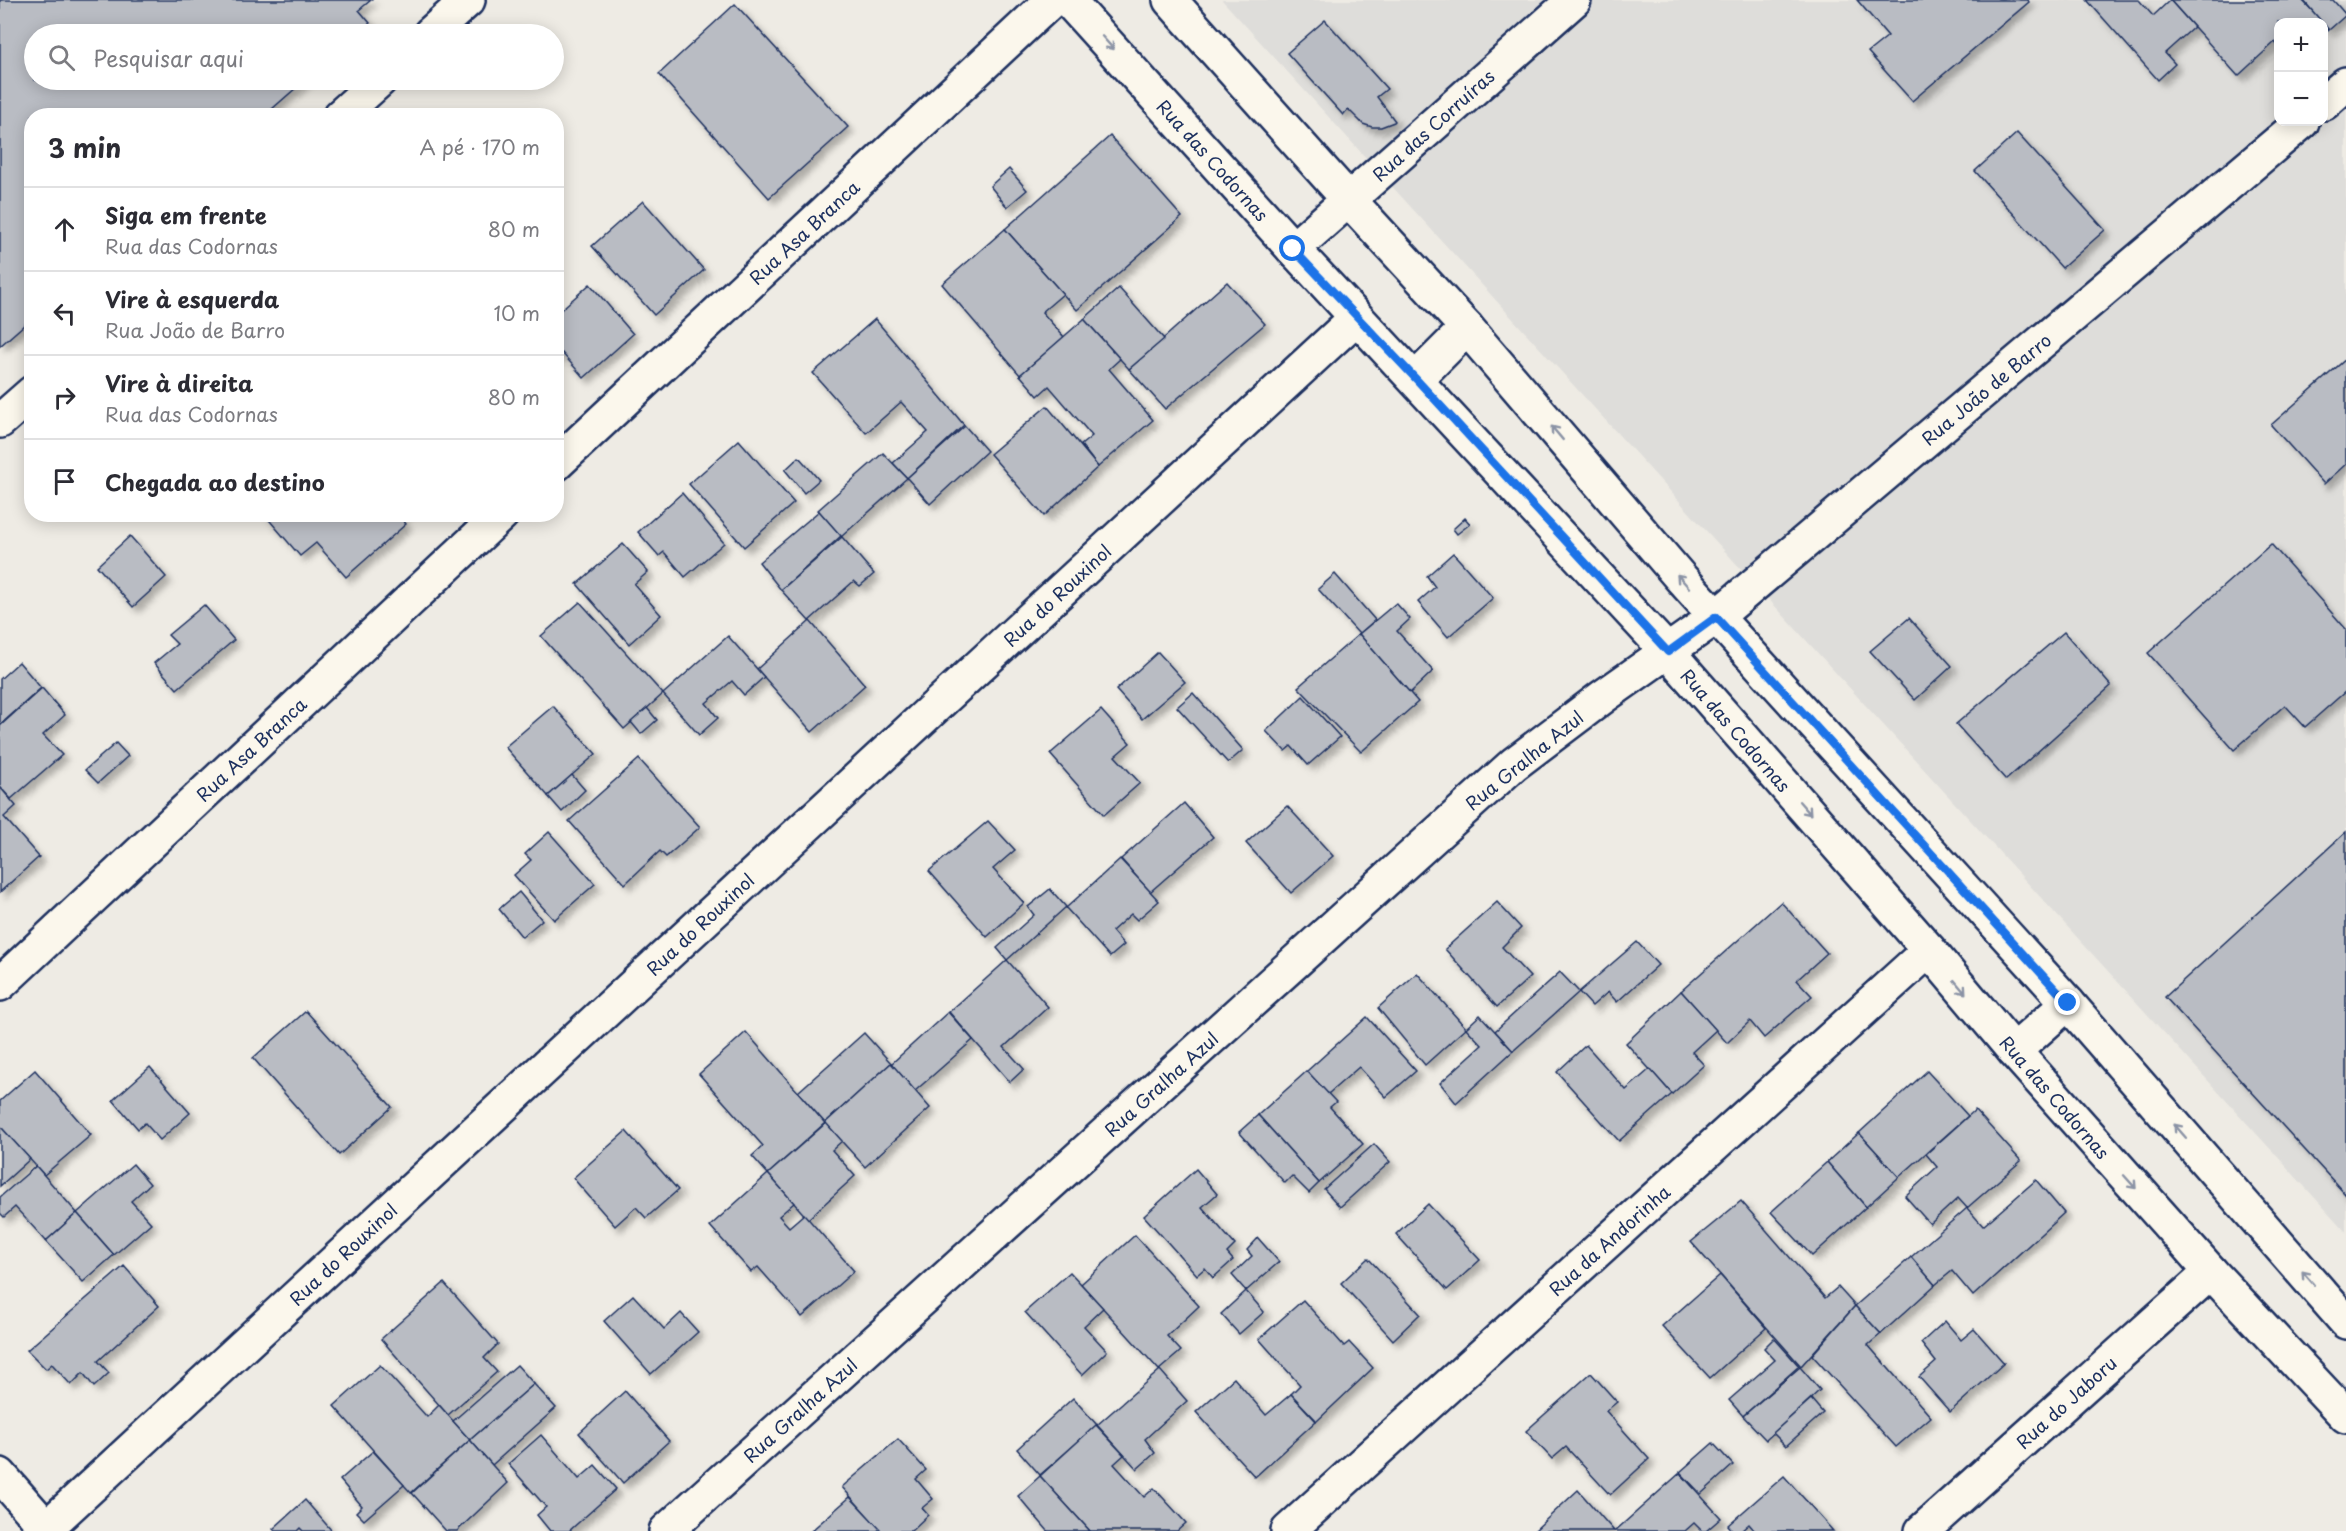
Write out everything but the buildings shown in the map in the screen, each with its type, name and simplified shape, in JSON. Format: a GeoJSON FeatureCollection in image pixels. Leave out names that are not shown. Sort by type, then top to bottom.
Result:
{"type":"FeatureCollection","features":[{"type":"Feature","properties":{"kind":"street"},"geometry":{"type":"LineString","coordinates":[[441,24],[468,0]]}},
{"type":"Feature","properties":{"kind":"street","name":"Rua Asa Branca"},"geometry":{"type":"LineString","coordinates":[[564,457],[1052,0]]}},
{"type":"Feature","properties":{"kind":"street","name":"Rua das Codornas"},"geometry":{"type":"LineString","coordinates":[[1068,0],[1356,318],[1416,379],[1668,652],[1929,950],[2014,1051],[2211,1272],[2346,1416]]}},
{"type":"Feature","properties":{"kind":"street"},"geometry":{"type":"LineString","coordinates":[[1170,0],[1467,328],[1716,617],[2068,1003],[2346,1322]]}},
{"type":"Feature","properties":{"kind":"street","name":"Rua das Corruíras"},"geometry":{"type":"LineString","coordinates":[[1293,249],[1574,0]]}},
{"type":"Feature","properties":{"kind":"street"},"geometry":{"type":"LineString","coordinates":[[2328,100],[2346,84]]}},
{"type":"Feature","properties":{"kind":"street"},"geometry":{"type":"LineString","coordinates":[[349,108],[369,90]]}},
{"type":"Feature","properties":{"kind":"street","name":"Rua João de Barro"},"geometry":{"type":"LineString","coordinates":[[1668,652],[1716,617],[2297,126]]}},
{"type":"Feature","properties":{"kind":"street","name":"Rua do Rouxinol"},"geometry":{"type":"LineString","coordinates":[[46,1530],[1356,318]]}},
{"type":"Feature","properties":{"kind":"street"},"geometry":{"type":"LineString","coordinates":[[1416,379],[1467,328]]}},
{"type":"Feature","properties":{"kind":"street"},"geometry":{"type":"LineString","coordinates":[[0,421],[24,400]]}},
{"type":"Feature","properties":{"kind":"street","name":"Rua Asa Branca"},"geometry":{"type":"LineString","coordinates":[[0,984],[493,522]]}},
{"type":"Feature","properties":{"kind":"street","name":"Rua Gralha Azul"},"geometry":{"type":"LineString","coordinates":[[666,1531],[1514,764],[1604,696],[1668,652]]}},
{"type":"Feature","properties":{"kind":"street","name":"Rua da Andorinha"},"geometry":{"type":"LineString","coordinates":[[1288,1531],[1929,950]]}},
{"type":"Feature","properties":{"kind":"street"},"geometry":{"type":"LineString","coordinates":[[2014,1051],[2068,1003]]}},
{"type":"Feature","properties":{"kind":"street","name":"Rua do Jaboru"},"geometry":{"type":"LineString","coordinates":[[1922,1531],[2211,1272]]}},
{"type":"Feature","properties":{"kind":"street"},"geometry":{"type":"LineString","coordinates":[[0,1475],[46,1530]]}},
{"type":"Feature","properties":{"kind":"shaded area"},"geometry":{"type":"Polygon","coordinates":[[[1222,0],[2346,0],[2346,1232],[1222,0]]]}},
{"type":"Feature","properties":{"kind":"route"},"geometry":{"type":"LineString","coordinates":[[1293,249],[1668,652],[1716,617],[2068,1003]]}}]}
